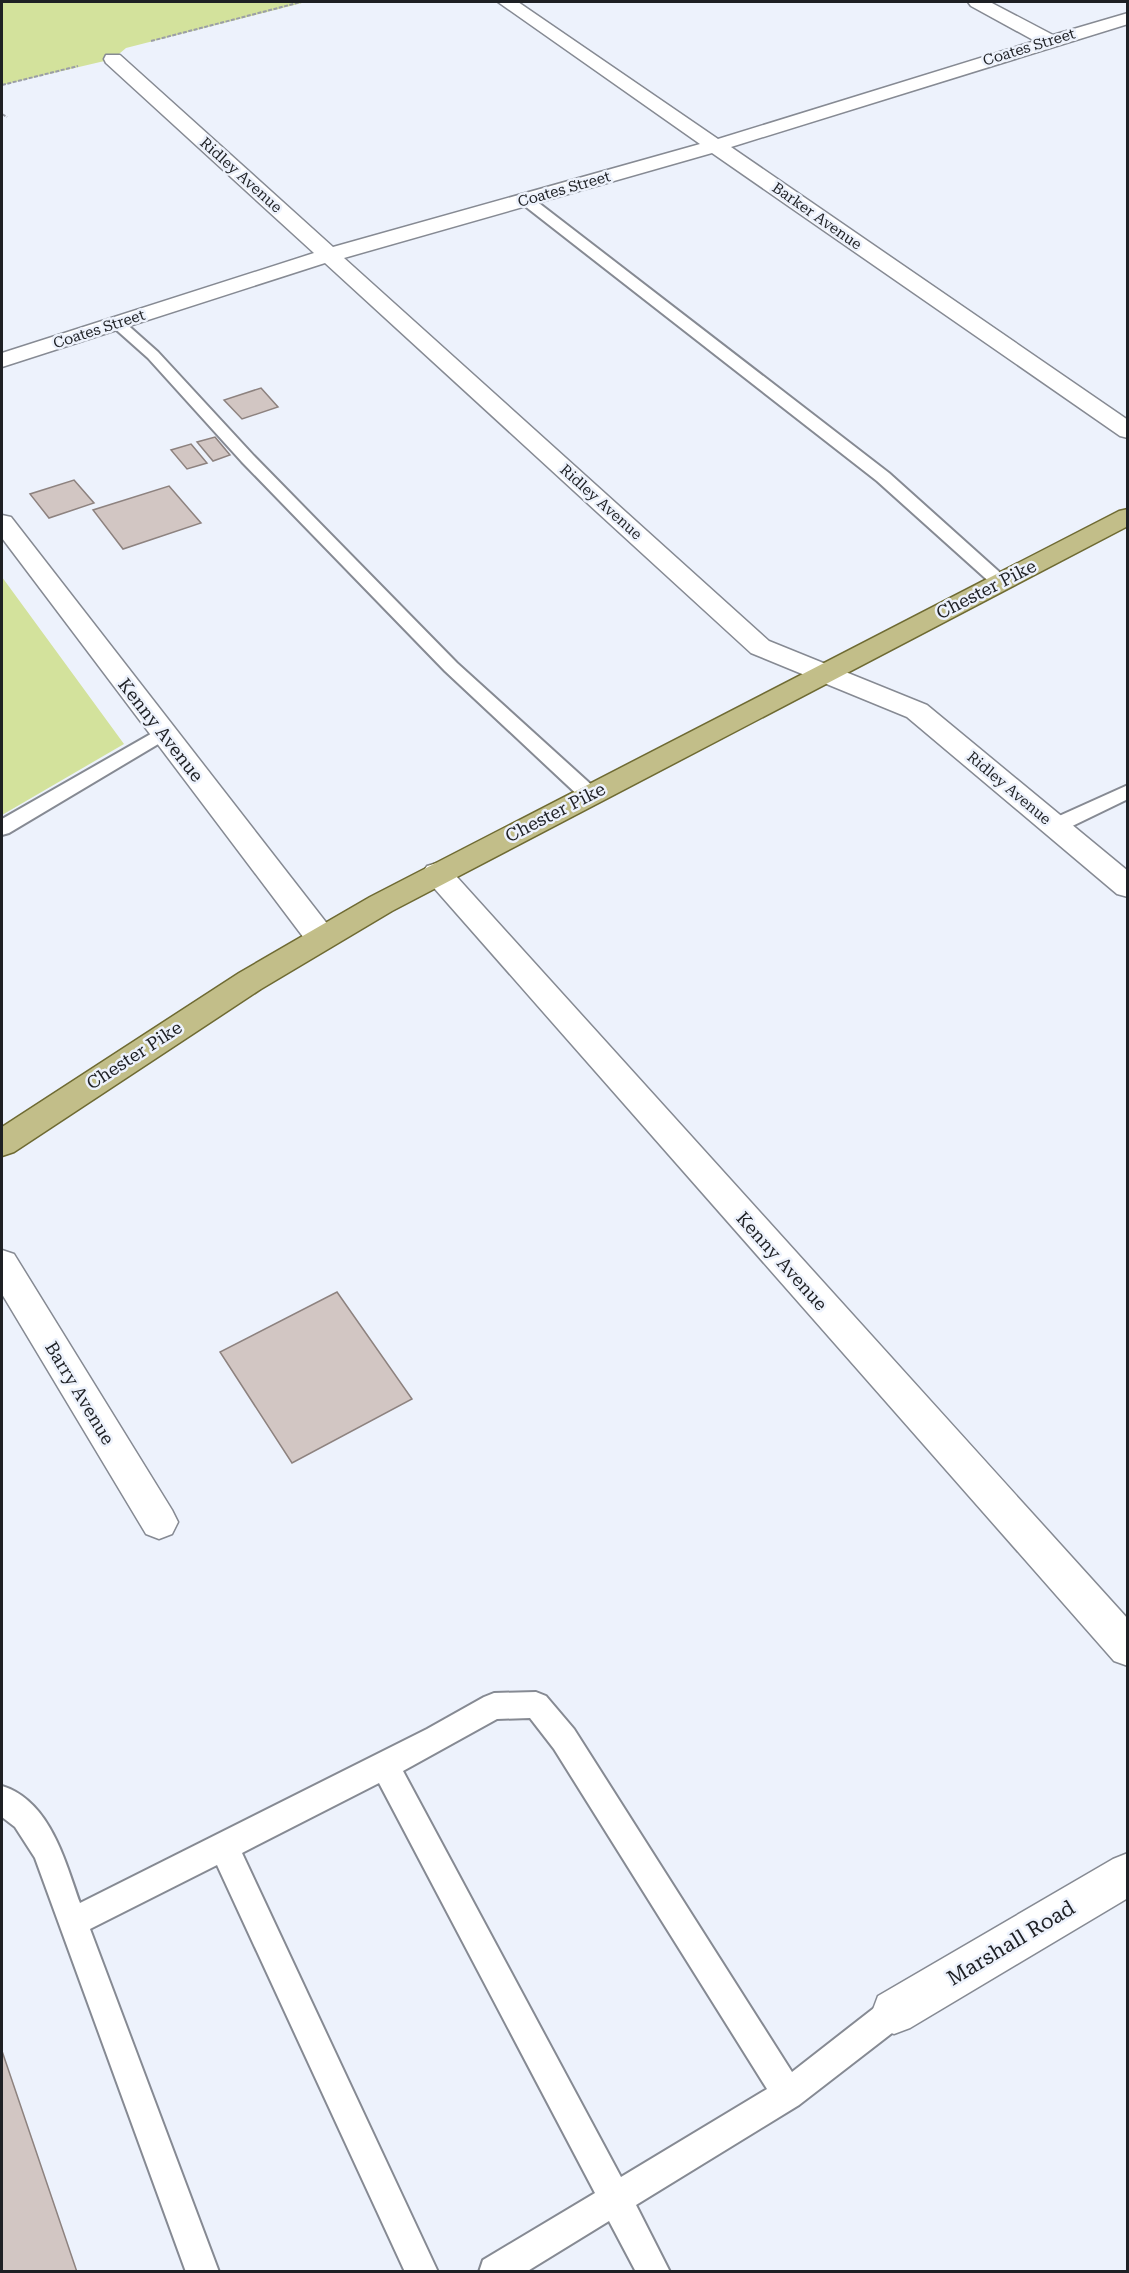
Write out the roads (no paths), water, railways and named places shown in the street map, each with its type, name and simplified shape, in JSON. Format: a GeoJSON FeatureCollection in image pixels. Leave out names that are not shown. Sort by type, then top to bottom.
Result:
{"type":"FeatureCollection","features":[{"type":"Feature","properties":{"kind":"main road","name":"Chester Pike"},"geometry":{"type":"LineString","coordinates":[[2,1143],[177,1027],[321,938],[437,873],[1128,516]]}},
{"type":"Feature","properties":{"kind":"street","name":"Barker Avenue"},"geometry":{"type":"LineString","coordinates":[[507,2],[1128,431]]}},
{"type":"Feature","properties":{"kind":"street"},"geometry":{"type":"LineString","coordinates":[[977,2],[1048,41]]}},
{"type":"Feature","properties":{"kind":"street","name":"Coates Street"},"geometry":{"type":"LineString","coordinates":[[2,360],[330,255],[715,146],[1128,18]]}},
{"type":"Feature","properties":{"kind":"street","name":"Ridley Avenue"},"geometry":{"type":"LineString","coordinates":[[113,59],[760,647],[917,711],[1128,887]]}},
{"type":"Feature","properties":{"kind":"street","name":"Kenny Avenue"},"geometry":{"type":"LineString","coordinates":[[2,522],[321,938]]}},
{"type":"Feature","properties":{"kind":"street","name":"Kenny Avenue"},"geometry":{"type":"LineString","coordinates":[[437,873],[1128,1648]]}},
{"type":"Feature","properties":{"kind":"street","name":"Barry Avenue"},"geometry":{"type":"LineString","coordinates":[[2,1264],[159,1522]]}},
{"type":"Feature","properties":{"kind":"street","name":"Marshall Road"},"geometry":{"type":"LineString","coordinates":[[894,2012],[1128,1874]]}},
{"type":"Feature","properties":{"kind":"lane"},"geometry":{"type":"LineString","coordinates":[[526,200],[883,477],[1000,582]]}},
{"type":"Feature","properties":{"kind":"lane"},"geometry":{"type":"LineString","coordinates":[[117,323],[153,355],[248,459],[451,667],[589,794]]}},
{"type":"Feature","properties":{"kind":"lane"},"geometry":{"type":"LineString","coordinates":[[2,828],[163,733]]}},
{"type":"Feature","properties":{"kind":"lane"},"geometry":{"type":"LineString","coordinates":[[1055,826],[1128,791]]}},
{"type":"Feature","properties":{"kind":"lane"},"geometry":{"type":"LineString","coordinates":[[74,1922],[385,1765],[494,1706],[536,1706],[564,1739],[788,2094]]}},
{"type":"Feature","properties":{"kind":"lane"},"geometry":{"type":"LineString","coordinates":[[385,1765],[654,2271]]}},
{"type":"Feature","properties":{"kind":"lane"},"geometry":{"type":"LineString","coordinates":[[2,1800],[26,1817],[46,1850],[203,2271]]}},
{"type":"Feature","properties":{"kind":"lane"},"geometry":{"type":"LineString","coordinates":[[224,1847],[422,2271]]}},
{"type":"Feature","properties":{"kind":"lane"},"geometry":{"type":"LineString","coordinates":[[495,2271],[788,2094],[894,2012]]}}]}
